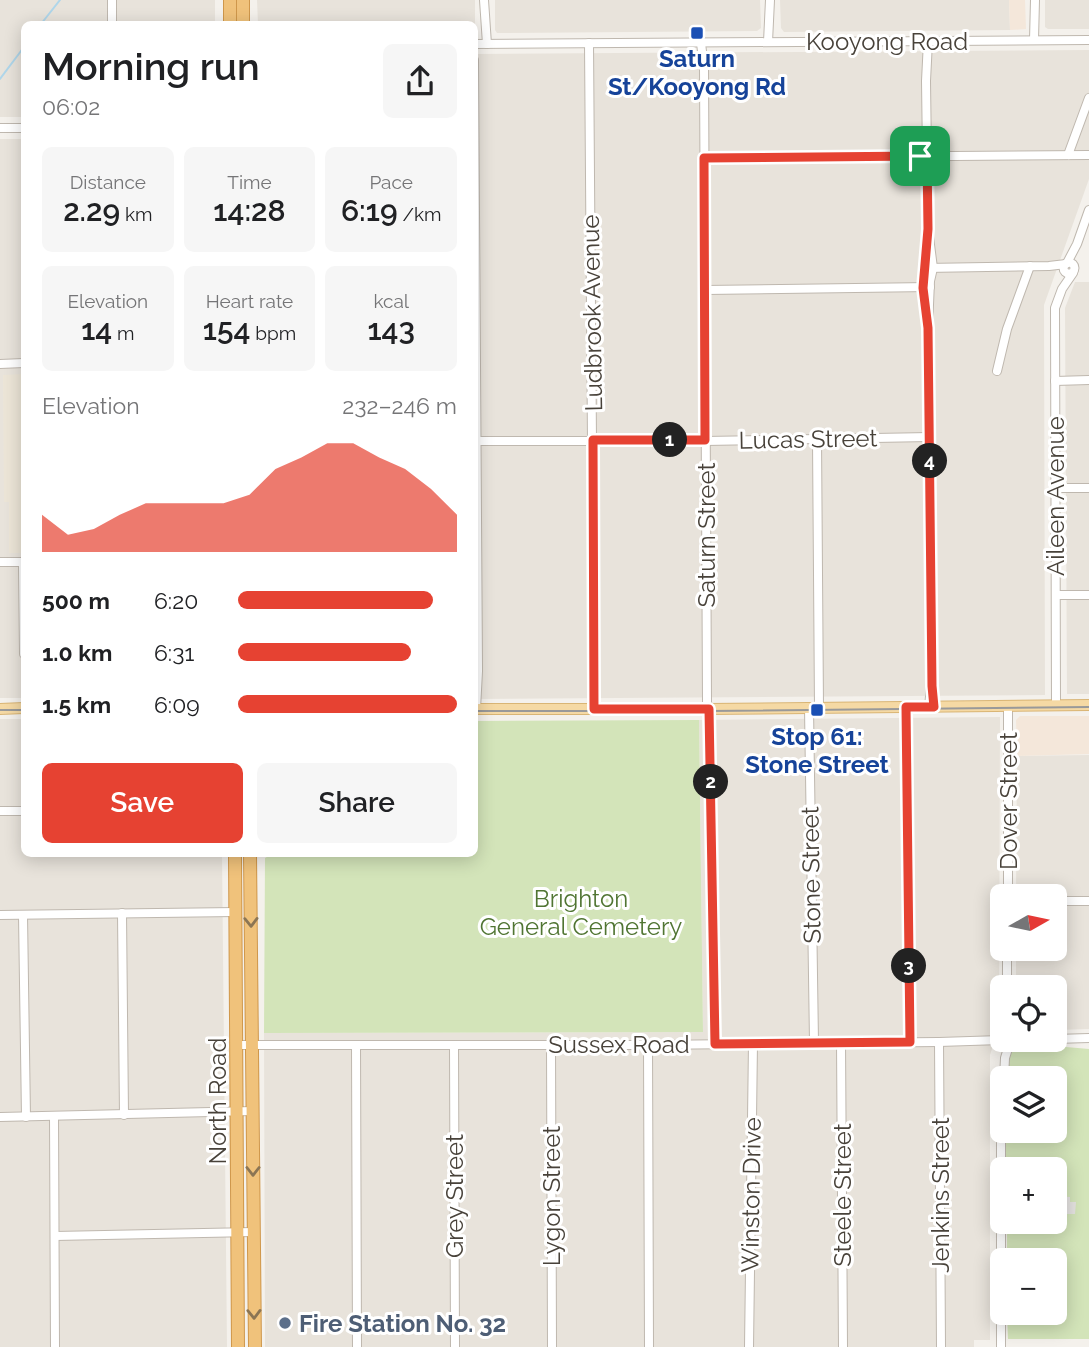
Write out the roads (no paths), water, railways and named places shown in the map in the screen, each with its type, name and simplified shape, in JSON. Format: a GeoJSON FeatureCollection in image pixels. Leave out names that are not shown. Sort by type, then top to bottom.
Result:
{"type":"FeatureCollection","features":[{"type":"Feature","properties":{"kind":"highway"},"geometry":{"type":"LineString","coordinates":[[230,0],[230,21]]}},
{"type":"Feature","properties":{"kind":"highway"},"geometry":{"type":"LineString","coordinates":[[243,0],[243,21]]}},
{"type":"Feature","properties":{"kind":"highway","name":"North Road"},"geometry":{"type":"LineString","coordinates":[[235,857],[238,1347]]}},
{"type":"Feature","properties":{"kind":"highway","name":"North Road"},"geometry":{"type":"LineString","coordinates":[[250,857],[255,1347]]}},
{"type":"Feature","properties":{"kind":"highway"},"geometry":{"type":"LineString","coordinates":[[238,1287],[254,1287]]}},
{"type":"Feature","properties":{"kind":"main road"},"geometry":{"type":"LineString","coordinates":[[478,709],[1089,705]]}},
{"type":"Feature","properties":{"kind":"main road"},"geometry":{"type":"LineString","coordinates":[[0,709],[21,708]]}},
{"type":"Feature","properties":{"kind":"street"},"geometry":{"type":"LineString","coordinates":[[111,0],[112,21]]}},
{"type":"Feature","properties":{"kind":"street"},"geometry":{"type":"LineString","coordinates":[[481,44],[484,0]]}},
{"type":"Feature","properties":{"kind":"street"},"geometry":{"type":"LineString","coordinates":[[1035,1],[1036,40]]}},
{"type":"Feature","properties":{"kind":"street"},"geometry":{"type":"LineString","coordinates":[[770,2],[771,42]]}},
{"type":"Feature","properties":{"kind":"street","name":"Kooyong Road"},"geometry":{"type":"LineString","coordinates":[[481,44],[1089,40]]}},
{"type":"Feature","properties":{"kind":"street"},"geometry":{"type":"LineString","coordinates":[[925,41],[928,229],[925,250],[929,268],[926,288],[932,707]]}},
{"type":"Feature","properties":{"kind":"street","name":"Ludbrook Avenue"},"geometry":{"type":"LineString","coordinates":[[589,43],[594,709]]}},
{"type":"Feature","properties":{"kind":"street","name":"Saturn Street"},"geometry":{"type":"LineString","coordinates":[[704,43],[707,702],[715,1044]]}},
{"type":"Feature","properties":{"kind":"street"},"geometry":{"type":"LineString","coordinates":[[1069,155],[1089,98]]}},
{"type":"Feature","properties":{"kind":"street"},"geometry":{"type":"LineString","coordinates":[[0,128],[21,128]]}},
{"type":"Feature","properties":{"kind":"street"},"geometry":{"type":"LineString","coordinates":[[704,158],[1089,155]]}},
{"type":"Feature","properties":{"kind":"street","name":"Aileen Avenue"},"geometry":{"type":"LineString","coordinates":[[1056,705],[1055,308],[1089,211]]}},
{"type":"Feature","properties":{"kind":"street"},"geometry":{"type":"LineString","coordinates":[[997,371],[1007,329],[1030,266]]}},
{"type":"Feature","properties":{"kind":"street"},"geometry":{"type":"LineString","coordinates":[[929,268],[1068,268]]}},
{"type":"Feature","properties":{"kind":"street"},"geometry":{"type":"LineString","coordinates":[[705,290],[926,288]]}},
{"type":"Feature","properties":{"kind":"street"},"geometry":{"type":"LineString","coordinates":[[0,364],[21,363]]}},
{"type":"Feature","properties":{"kind":"street"},"geometry":{"type":"LineString","coordinates":[[1055,381],[1089,380]]}},
{"type":"Feature","properties":{"kind":"street","name":"Lucas Street"},"geometry":{"type":"LineString","coordinates":[[478,441],[930,437]]}},
{"type":"Feature","properties":{"kind":"street","name":"Stone Street"},"geometry":{"type":"LineString","coordinates":[[814,1042],[817,439]]}},
{"type":"Feature","properties":{"kind":"street"},"geometry":{"type":"LineString","coordinates":[[1055,488],[1089,488]]}},
{"type":"Feature","properties":{"kind":"street"},"geometry":{"type":"LineString","coordinates":[[0,562],[21,562]]}},
{"type":"Feature","properties":{"kind":"street"},"geometry":{"type":"LineString","coordinates":[[1056,595],[1089,595]]}},
{"type":"Feature","properties":{"kind":"street"},"geometry":{"type":"LineString","coordinates":[[478,671],[478,709]]}},
{"type":"Feature","properties":{"kind":"street","name":"Dover Street"},"geometry":{"type":"LineString","coordinates":[[1008,706],[1008,884]]}},
{"type":"Feature","properties":{"kind":"street"},"geometry":{"type":"LineString","coordinates":[[906,707],[910,1042]]}},
{"type":"Feature","properties":{"kind":"street"},"geometry":{"type":"LineString","coordinates":[[0,811],[21,811]]}},
{"type":"Feature","properties":{"kind":"street"},"geometry":{"type":"LineString","coordinates":[[1068,901],[1089,901]]}},
{"type":"Feature","properties":{"kind":"street"},"geometry":{"type":"LineString","coordinates":[[0,915],[236,912]]}},
{"type":"Feature","properties":{"kind":"street"},"geometry":{"type":"LineString","coordinates":[[122,914],[124,1115]]}},
{"type":"Feature","properties":{"kind":"street"},"geometry":{"type":"LineString","coordinates":[[23,915],[26,1117]]}},
{"type":"Feature","properties":{"kind":"street"},"geometry":{"type":"LineString","coordinates":[[1067,1039],[1089,1038]]}},
{"type":"Feature","properties":{"kind":"street","name":"Sussex Road"},"geometry":{"type":"LineString","coordinates":[[238,1045],[648,1045],[990,1041]]}},
{"type":"Feature","properties":{"kind":"street","name":"Steele Street"},"geometry":{"type":"LineString","coordinates":[[841,1042],[843,1347]]}},
{"type":"Feature","properties":{"kind":"street","name":"Jenkins Street"},"geometry":{"type":"LineString","coordinates":[[939,1042],[941,1347]]}},
{"type":"Feature","properties":{"kind":"street","name":"Winston Drive"},"geometry":{"type":"LineString","coordinates":[[749,1347],[753,1043]]}},
{"type":"Feature","properties":{"kind":"street"},"geometry":{"type":"LineString","coordinates":[[356,1045],[357,1347]]}},
{"type":"Feature","properties":{"kind":"street","name":"Grey Street"},"geometry":{"type":"LineString","coordinates":[[454,1045],[454,1347]]}},
{"type":"Feature","properties":{"kind":"street","name":"Lygon Street"},"geometry":{"type":"LineString","coordinates":[[551,1045],[552,1347]]}},
{"type":"Feature","properties":{"kind":"street"},"geometry":{"type":"LineString","coordinates":[[648,1045],[649,1347]]}},
{"type":"Feature","properties":{"kind":"street"},"geometry":{"type":"LineString","coordinates":[[0,1117],[253,1111]]}},
{"type":"Feature","properties":{"kind":"street"},"geometry":{"type":"LineString","coordinates":[[54,1116],[55,1347]]}},
{"type":"Feature","properties":{"kind":"street"},"geometry":{"type":"LineString","coordinates":[[1000,1347],[1001,1143]]}},
{"type":"Feature","properties":{"kind":"street"},"geometry":{"type":"LineString","coordinates":[[55,1236],[253,1232]]}},
{"type":"Feature","properties":{"kind":"waterway"},"geometry":{"type":"LineString","coordinates":[[43,21],[60,0]]}},
{"type":"Feature","properties":{"kind":"waterway"},"geometry":{"type":"LineString","coordinates":[[0,79],[21,51]]}},
{"type":"Feature","properties":{"kind":"tram line"},"geometry":{"type":"LineString","coordinates":[[478,711],[1089,707]]}},
{"type":"Feature","properties":{"kind":"tram line"},"geometry":{"type":"LineString","coordinates":[[0,710],[21,710]]}},
{"type":"Feature","properties":{"kind":"place","name":"Saturn St/Kooyong Rd"},"geometry":{"type":"Point","coordinates":[697,33]}},
{"type":"Feature","properties":{"kind":"place","name":"Stop 61: Stone Street"},"geometry":{"type":"Point","coordinates":[817,710]}},
{"type":"Feature","properties":{"kind":"place","name":"Fire Station No. 32"},"geometry":{"type":"Point","coordinates":[285,1323]}},
{"type":"Feature","properties":{"kind":"park label","name":"Brighton General Cemetery"},"geometry":{"type":"Point","coordinates":[581,912]}}]}
